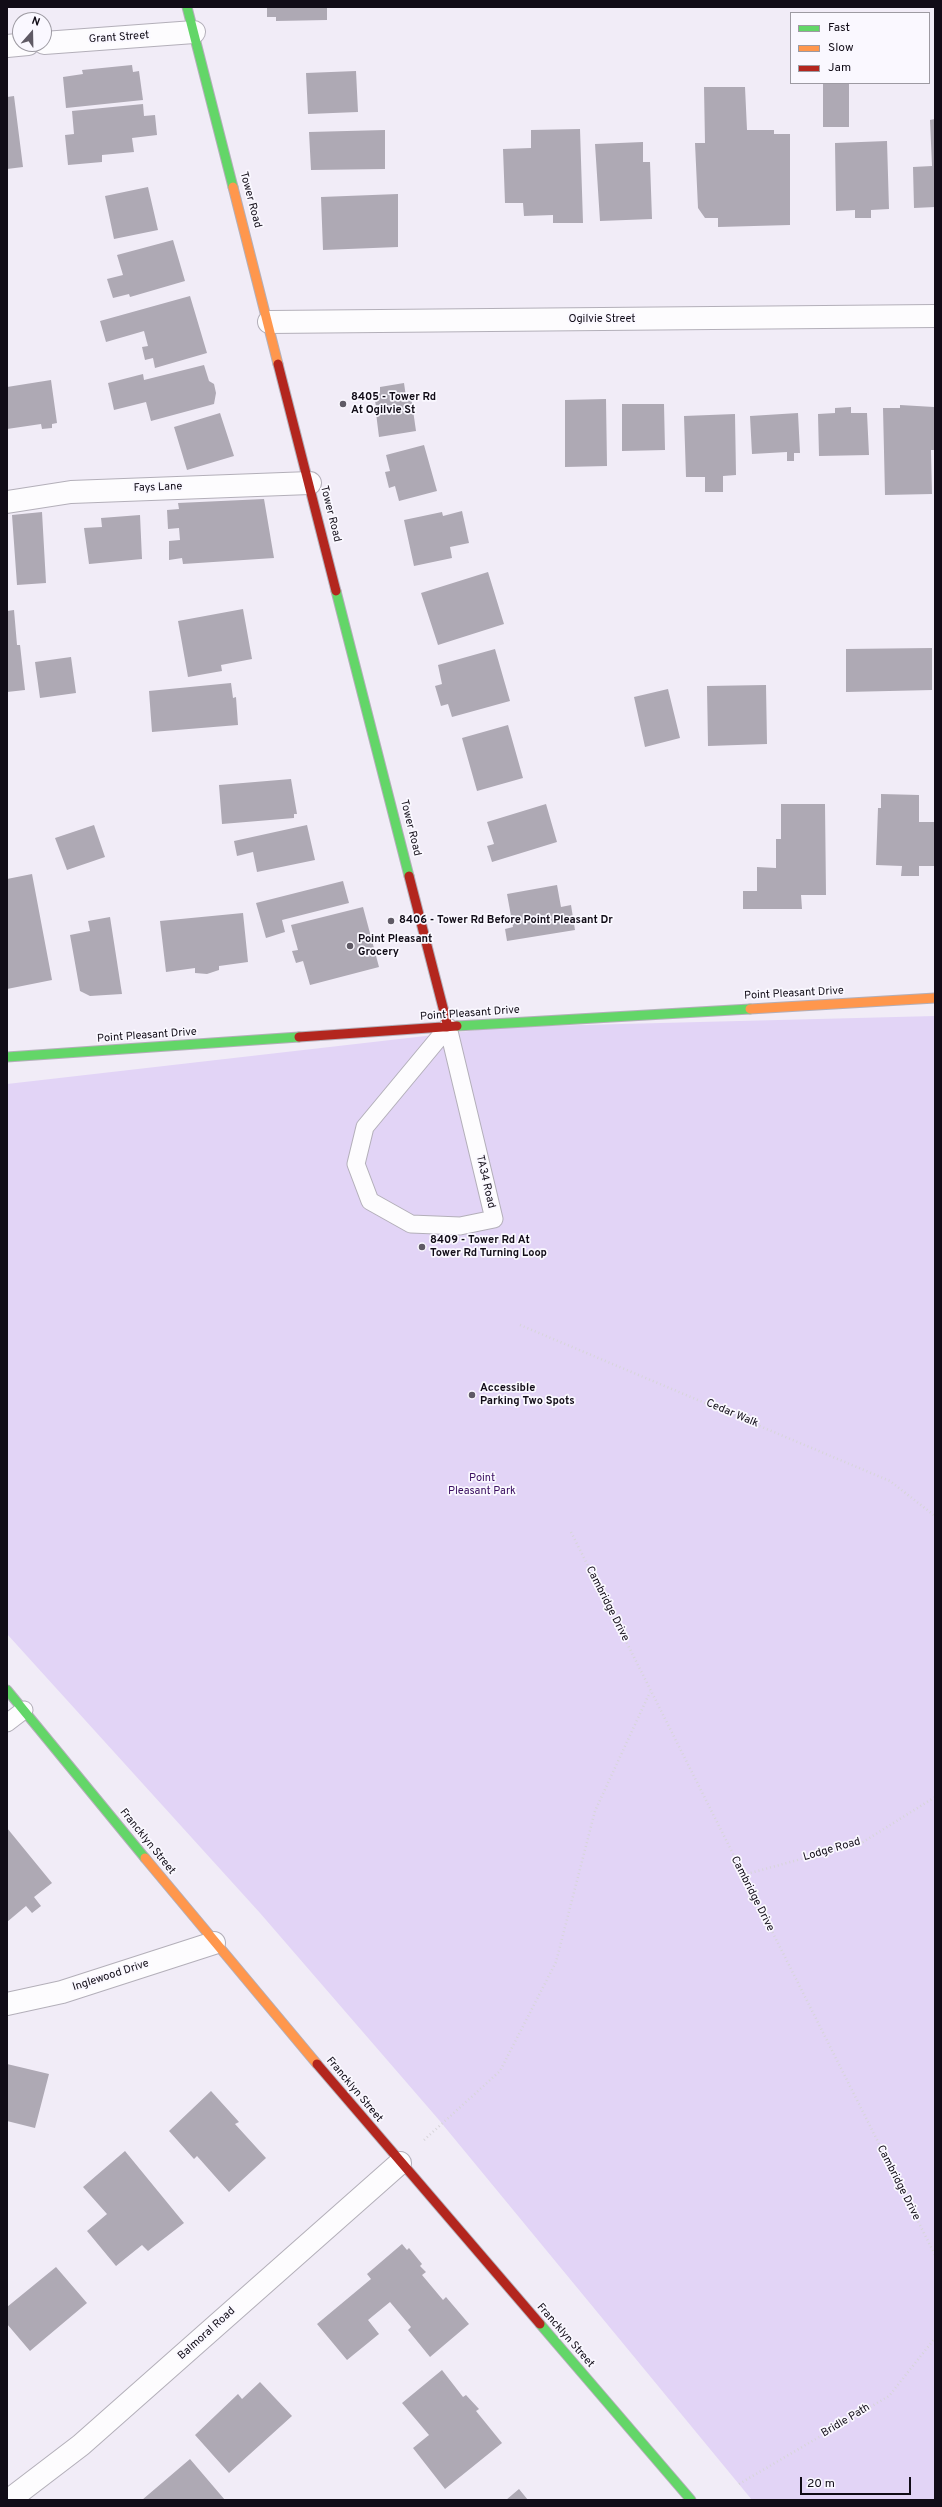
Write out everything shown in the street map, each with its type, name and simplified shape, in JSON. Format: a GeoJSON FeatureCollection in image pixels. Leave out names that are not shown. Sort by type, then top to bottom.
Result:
{"type":"FeatureCollection","features":[{"type":"Feature","properties":{"kind":"street","name":"Tower Road"},"geometry":{"type":"LineString","coordinates":[[187,7],[269,322],[448,1027]]}},
{"type":"Feature","properties":{"kind":"street","name":"Grant Street"},"geometry":{"type":"LineString","coordinates":[[52,42],[194,32]]}},
{"type":"Feature","properties":{"kind":"street","name":"Ogilvie Street"},"geometry":{"type":"LineString","coordinates":[[269,322],[935,316]]}},
{"type":"Feature","properties":{"kind":"street","name":"Fays Lane"},"geometry":{"type":"LineString","coordinates":[[7,502],[71,492],[310,483]]}},
{"type":"Feature","properties":{"kind":"street","name":"Point Pleasant Drive"},"geometry":{"type":"LineString","coordinates":[[7,1057],[448,1027],[935,998]]}},
{"type":"Feature","properties":{"kind":"street","name":"Francklyn Street"},"geometry":{"type":"LineString","coordinates":[[7,1690],[214,1943],[691,2500]]}},
{"type":"Feature","properties":{"kind":"street","name":"Inglewood Drive"},"geometry":{"type":"LineString","coordinates":[[7,2004],[62,1992],[214,1943]]}},
{"type":"Feature","properties":{"kind":"street","name":"Balmoral Road"},"geometry":{"type":"LineString","coordinates":[[9,2500],[81,2445],[400,2162]]}},
{"type":"Feature","properties":{"kind":"lane","name":"TA34 Road"},"geometry":{"type":"LineString","coordinates":[[448,1027],[494,1219],[460,1226],[411,1224],[370,1201],[356,1164],[365,1127],[448,1027]]}},
{"type":"Feature","properties":{"kind":"lane"},"geometry":{"type":"LineString","coordinates":[[7,1723],[24,1710]]}},
{"type":"Feature","properties":{"kind":"path","name":"Cedar Walk"},"geometry":{"type":"LineString","coordinates":[[520,1325],[890,1481],[935,1516]]}},
{"type":"Feature","properties":{"kind":"path","name":"Cambridge Drive"},"geometry":{"type":"LineString","coordinates":[[570,1532],[935,2255]]}},
{"type":"Feature","properties":{"kind":"path"},"geometry":{"type":"LineString","coordinates":[[400,2162],[500,2071],[556,1962],[595,1811],[650,1691]]}},
{"type":"Feature","properties":{"kind":"path","name":"Lodge Road"},"geometry":{"type":"LineString","coordinates":[[743,1875],[863,1842],[935,1796]]}},
{"type":"Feature","properties":{"kind":"path","name":"Bridle Path"},"geometry":{"type":"LineString","coordinates":[[739,2484],[889,2396],[935,2338]]}},
{"type":"Feature","properties":{"kind":"green space","name":"Point Pleasant Park"},"geometry":{"type":"Polygon","coordinates":[[[935,1016],[935,2500],[752,2500],[439,2120],[260,1913],[7,1634],[7,1084],[504,1027],[935,1016]]]}},
{"type":"Feature","properties":{"kind":"building"},"geometry":{"type":"Polygon","coordinates":[[[267,7],[327,7],[327,20],[276,21],[276,17],[267,17],[267,7]]]}},
{"type":"Feature","properties":{"kind":"building"},"geometry":{"type":"Polygon","coordinates":[[[132,65],[133,72],[139,71],[143,100],[66,108],[63,77],[83,74],[82,70],[132,65]]]}},
{"type":"Feature","properties":{"kind":"building"},"geometry":{"type":"Polygon","coordinates":[[[356,71],[358,112],[308,114],[306,73],[356,71]]]}},
{"type":"Feature","properties":{"kind":"building"},"geometry":{"type":"Polygon","coordinates":[[[823,84],[849,84],[849,127],[823,127],[823,84]]]}},
{"type":"Feature","properties":{"kind":"building"},"geometry":{"type":"Polygon","coordinates":[[[704,87],[745,87],[747,130],[774,130],[774,134],[790,134],[790,225],[718,227],[718,218],[705,218],[698,208],[695,143],[705,143],[704,87]]]}},
{"type":"Feature","properties":{"kind":"building"},"geometry":{"type":"Polygon","coordinates":[[[14,96],[23,167],[7,169],[7,97],[14,96]]]}},
{"type":"Feature","properties":{"kind":"building"},"geometry":{"type":"Polygon","coordinates":[[[143,104],[144,116],[155,115],[157,135],[132,138],[134,152],[102,155],[102,162],[68,165],[65,135],[74,134],[72,111],[143,104]]]}},
{"type":"Feature","properties":{"kind":"building"},"geometry":{"type":"Polygon","coordinates":[[[935,119],[935,207],[914,208],[913,167],[932,166],[930,120],[935,119]]]}},
{"type":"Feature","properties":{"kind":"building"},"geometry":{"type":"Polygon","coordinates":[[[580,129],[583,223],[553,223],[553,215],[524,216],[523,203],[505,203],[503,149],[531,148],[531,130],[580,129]]]}},
{"type":"Feature","properties":{"kind":"building"},"geometry":{"type":"Polygon","coordinates":[[[385,130],[385,169],[311,170],[309,132],[385,130]]]}},
{"type":"Feature","properties":{"kind":"building"},"geometry":{"type":"Polygon","coordinates":[[[887,141],[889,209],[871,210],[871,218],[855,218],[855,210],[836,211],[835,143],[887,141]]]}},
{"type":"Feature","properties":{"kind":"building"},"geometry":{"type":"Polygon","coordinates":[[[643,142],[643,162],[650,162],[652,219],[600,221],[595,144],[643,142]]]}},
{"type":"Feature","properties":{"kind":"building"},"geometry":{"type":"Polygon","coordinates":[[[148,187],[158,230],[114,239],[105,196],[148,187]]]}},
{"type":"Feature","properties":{"kind":"building"},"geometry":{"type":"Polygon","coordinates":[[[398,194],[398,247],[323,250],[321,197],[398,194]]]}},
{"type":"Feature","properties":{"kind":"building"},"geometry":{"type":"Polygon","coordinates":[[[173,240],[185,281],[130,297],[129,294],[113,298],[107,279],[123,275],[117,255],[173,240]]]}},
{"type":"Feature","properties":{"kind":"building"},"geometry":{"type":"Polygon","coordinates":[[[190,296],[207,353],[155,368],[153,358],[145,360],[142,347],[148,346],[144,331],[106,342],[100,321],[190,296]]]}},
{"type":"Feature","properties":{"kind":"building"},"geometry":{"type":"Polygon","coordinates":[[[204,365],[209,381],[214,384],[216,393],[214,404],[151,421],[146,402],[114,410],[108,383],[143,374],[144,380],[204,365]]]}},
{"type":"Feature","properties":{"kind":"building"},"geometry":{"type":"Polygon","coordinates":[[[51,380],[57,423],[52,424],[52,428],[42,429],[41,424],[7,429],[7,387],[51,380]]]}},
{"type":"Feature","properties":{"kind":"building"},"geometry":{"type":"Polygon","coordinates":[[[404,383],[406,397],[411,396],[416,431],[379,437],[376,413],[385,412],[385,407],[376,407],[374,394],[380,393],[380,387],[404,383]]]}},
{"type":"Feature","properties":{"kind":"building"},"geometry":{"type":"Polygon","coordinates":[[[606,399],[607,466],[565,467],[565,400],[606,399]]]}},
{"type":"Feature","properties":{"kind":"building"},"geometry":{"type":"Polygon","coordinates":[[[622,404],[664,404],[665,450],[622,451],[622,404]]]}},
{"type":"Feature","properties":{"kind":"building"},"geometry":{"type":"Polygon","coordinates":[[[900,405],[934,407],[934,450],[931,450],[932,494],[885,495],[883,408],[900,408],[900,405]]]}},
{"type":"Feature","properties":{"kind":"building"},"geometry":{"type":"Polygon","coordinates":[[[851,407],[851,413],[867,413],[869,455],[819,456],[818,414],[835,413],[835,408],[851,407]]]}},
{"type":"Feature","properties":{"kind":"building"},"geometry":{"type":"Polygon","coordinates":[[[220,413],[234,456],[187,470],[174,427],[220,413]]]}},
{"type":"Feature","properties":{"kind":"building"},"geometry":{"type":"Polygon","coordinates":[[[798,413],[800,453],[794,453],[794,461],[787,461],[787,452],[752,454],[750,416],[798,413]]]}},
{"type":"Feature","properties":{"kind":"building"},"geometry":{"type":"Polygon","coordinates":[[[735,414],[736,475],[723,476],[723,492],[705,492],[705,477],[686,477],[684,416],[735,414]]]}},
{"type":"Feature","properties":{"kind":"building"},"geometry":{"type":"Polygon","coordinates":[[[424,445],[437,491],[399,501],[395,486],[389,488],[385,472],[390,471],[386,455],[424,445]]]}},
{"type":"Feature","properties":{"kind":"building"},"geometry":{"type":"Polygon","coordinates":[[[264,499],[274,558],[183,564],[182,558],[169,560],[169,541],[180,540],[179,528],[168,529],[167,510],[179,509],[178,503],[264,499]]]}},
{"type":"Feature","properties":{"kind":"building"},"geometry":{"type":"Polygon","coordinates":[[[462,511],[469,543],[450,547],[452,558],[414,566],[404,520],[442,512],[443,516],[462,511]]]}},
{"type":"Feature","properties":{"kind":"building"},"geometry":{"type":"Polygon","coordinates":[[[42,512],[46,583],[17,585],[12,515],[42,512]]]}},
{"type":"Feature","properties":{"kind":"building"},"geometry":{"type":"Polygon","coordinates":[[[140,515],[142,559],[89,564],[84,528],[102,527],[101,518],[140,515]]]}},
{"type":"Feature","properties":{"kind":"building"},"geometry":{"type":"Polygon","coordinates":[[[488,572],[504,624],[438,645],[421,593],[488,572]]]}},
{"type":"Feature","properties":{"kind":"building"},"geometry":{"type":"Polygon","coordinates":[[[243,609],[252,659],[221,665],[222,671],[188,677],[178,621],[243,609]]]}},
{"type":"Feature","properties":{"kind":"building"},"geometry":{"type":"Polygon","coordinates":[[[14,610],[17,645],[20,645],[25,690],[7,692],[7,611],[14,610]]]}},
{"type":"Feature","properties":{"kind":"building"},"geometry":{"type":"Polygon","coordinates":[[[932,648],[932,690],[846,692],[846,649],[932,648]]]}},
{"type":"Feature","properties":{"kind":"building"},"geometry":{"type":"Polygon","coordinates":[[[495,649],[510,701],[452,717],[448,704],[441,706],[435,686],[442,684],[438,665],[495,649]]]}},
{"type":"Feature","properties":{"kind":"building"},"geometry":{"type":"Polygon","coordinates":[[[71,657],[76,693],[40,698],[35,662],[71,657]]]}},
{"type":"Feature","properties":{"kind":"building"},"geometry":{"type":"Polygon","coordinates":[[[231,683],[233,698],[236,697],[238,725],[152,732],[149,691],[231,683]]]}},
{"type":"Feature","properties":{"kind":"building"},"geometry":{"type":"Polygon","coordinates":[[[766,685],[767,744],[708,746],[707,686],[766,685]]]}},
{"type":"Feature","properties":{"kind":"building"},"geometry":{"type":"Polygon","coordinates":[[[668,689],[680,738],[645,747],[634,697],[668,689]]]}},
{"type":"Feature","properties":{"kind":"building"},"geometry":{"type":"Polygon","coordinates":[[[508,725],[523,778],[477,791],[462,738],[508,725]]]}},
{"type":"Feature","properties":{"kind":"building"},"geometry":{"type":"Polygon","coordinates":[[[291,779],[297,814],[294,814],[294,818],[222,824],[219,785],[291,779]]]}},
{"type":"Feature","properties":{"kind":"building"},"geometry":{"type":"Polygon","coordinates":[[[881,794],[919,795],[919,822],[935,822],[935,866],[919,866],[919,876],[901,876],[902,866],[876,865],[878,808],[881,808],[881,794]]]}},
{"type":"Feature","properties":{"kind":"building"},"geometry":{"type":"Polygon","coordinates":[[[546,804],[557,842],[492,862],[487,846],[494,844],[487,822],[546,804]]]}},
{"type":"Feature","properties":{"kind":"building"},"geometry":{"type":"Polygon","coordinates":[[[781,804],[825,804],[826,895],[801,895],[802,909],[743,909],[743,891],[757,891],[757,867],[776,868],[776,839],[781,839],[781,804]]]}},
{"type":"Feature","properties":{"kind":"building"},"geometry":{"type":"Polygon","coordinates":[[[94,825],[105,857],[67,870],[55,838],[94,825]]]}},
{"type":"Feature","properties":{"kind":"building"},"geometry":{"type":"Polygon","coordinates":[[[307,825],[315,860],[257,872],[253,852],[237,856],[234,841],[307,825]]]}},
{"type":"Feature","properties":{"kind":"building"},"geometry":{"type":"Polygon","coordinates":[[[32,874],[52,980],[7,989],[7,879],[32,874]]]}},
{"type":"Feature","properties":{"kind":"building"},"geometry":{"type":"Polygon","coordinates":[[[343,881],[349,903],[282,920],[285,932],[266,938],[256,903],[343,881]]]}},
{"type":"Feature","properties":{"kind":"building"},"geometry":{"type":"Polygon","coordinates":[[[557,885],[561,907],[571,905],[575,930],[507,941],[505,929],[513,927],[507,894],[557,885]]]}},
{"type":"Feature","properties":{"kind":"building"},"geometry":{"type":"Polygon","coordinates":[[[363,907],[379,967],[310,985],[303,961],[296,963],[292,951],[298,950],[291,925],[363,907]]]}},
{"type":"Feature","properties":{"kind":"building"},"geometry":{"type":"Polygon","coordinates":[[[243,913],[248,962],[219,966],[219,970],[207,974],[195,973],[195,968],[166,972],[160,921],[243,913]]]}},
{"type":"Feature","properties":{"kind":"building"},"geometry":{"type":"Polygon","coordinates":[[[110,917],[122,994],[90,996],[80,991],[70,935],[90,931],[88,921],[110,917]]]}},
{"type":"Feature","properties":{"kind":"building"},"geometry":{"type":"Polygon","coordinates":[[[7,1828],[52,1883],[34,1897],[41,1906],[32,1913],[26,1906],[7,1922],[7,1828]]]}},
{"type":"Feature","properties":{"kind":"building"},"geometry":{"type":"Polygon","coordinates":[[[7,2064],[49,2074],[35,2128],[7,2121],[7,2064]]]}},
{"type":"Feature","properties":{"kind":"building"},"geometry":{"type":"Polygon","coordinates":[[[211,2091],[239,2122],[235,2124],[266,2158],[229,2192],[197,2156],[194,2159],[169,2131],[211,2091]]]}},
{"type":"Feature","properties":{"kind":"building"},"geometry":{"type":"Polygon","coordinates":[[[125,2151],[184,2223],[148,2251],[142,2245],[116,2266],[87,2231],[107,2214],[83,2187],[125,2151]]]}},
{"type":"Feature","properties":{"kind":"building"},"geometry":{"type":"Polygon","coordinates":[[[402,2244],[407,2250],[409,2248],[422,2264],[420,2266],[426,2272],[422,2275],[443,2300],[446,2297],[469,2324],[430,2357],[408,2330],[411,2327],[390,2302],[368,2320],[379,2334],[347,2360],[317,2324],[371,2279],[367,2274],[402,2244]]]}},
{"type":"Feature","properties":{"kind":"building"},"geometry":{"type":"Polygon","coordinates":[[[56,2267],[87,2303],[30,2351],[7,2324],[7,2307],[56,2267]]]}},
{"type":"Feature","properties":{"kind":"building"},"geometry":{"type":"Polygon","coordinates":[[[442,2370],[463,2397],[466,2395],[479,2409],[476,2411],[502,2443],[445,2489],[413,2448],[429,2435],[402,2403],[442,2370]]]}},
{"type":"Feature","properties":{"kind":"building"},"geometry":{"type":"Polygon","coordinates":[[[260,2382],[292,2416],[229,2473],[195,2435],[238,2394],[242,2399],[260,2382]]]}},
{"type":"Feature","properties":{"kind":"building"},"geometry":{"type":"Polygon","coordinates":[[[190,2459],[225,2500],[142,2500],[190,2459]]]}},
{"type":"Feature","properties":{"kind":"building"},"geometry":{"type":"Polygon","coordinates":[[[519,2489],[528,2500],[506,2500],[519,2489]]]}},
{"type":"Feature","properties":{"kind":"traffic: fast"},"geometry":{"type":"LineString","coordinates":[[187,7],[233,187]]}},
{"type":"Feature","properties":{"kind":"traffic: fast"},"geometry":{"type":"LineString","coordinates":[[336,591],[409,876]]}},
{"type":"Feature","properties":{"kind":"traffic: fast"},"geometry":{"type":"LineString","coordinates":[[457,1026],[750,1009]]}},
{"type":"Feature","properties":{"kind":"traffic: fast"},"geometry":{"type":"LineString","coordinates":[[7,1057],[299,1037]]}},
{"type":"Feature","properties":{"kind":"traffic: fast"},"geometry":{"type":"LineString","coordinates":[[7,1690],[145,1858]]}},
{"type":"Feature","properties":{"kind":"traffic: fast"},"geometry":{"type":"LineString","coordinates":[[540,2324],[691,2500]]}},
{"type":"Feature","properties":{"kind":"traffic: slow"},"geometry":{"type":"LineString","coordinates":[[233,187],[278,364]]}},
{"type":"Feature","properties":{"kind":"traffic: slow"},"geometry":{"type":"LineString","coordinates":[[750,1009],[935,998]]}},
{"type":"Feature","properties":{"kind":"traffic: slow"},"geometry":{"type":"LineString","coordinates":[[145,1858],[317,2064]]}},
{"type":"Feature","properties":{"kind":"traffic: jam"},"geometry":{"type":"LineString","coordinates":[[278,364],[336,591]]}},
{"type":"Feature","properties":{"kind":"traffic: jam"},"geometry":{"type":"LineString","coordinates":[[409,876],[448,1027]]}},
{"type":"Feature","properties":{"kind":"traffic: jam"},"geometry":{"type":"LineString","coordinates":[[299,1037],[457,1026]]}},
{"type":"Feature","properties":{"kind":"traffic: jam"},"geometry":{"type":"LineString","coordinates":[[317,2064],[540,2324]]}},
{"type":"Feature","properties":{"kind":"place","name":"8405 - Tower Rd At Ogilvie St"},"geometry":{"type":"Point","coordinates":[343,404]}},
{"type":"Feature","properties":{"kind":"place","name":"8406 - Tower Rd Before Point Pleasant Dr"},"geometry":{"type":"Point","coordinates":[391,921]}},
{"type":"Feature","properties":{"kind":"place","name":"Point Pleasant Grocery"},"geometry":{"type":"Point","coordinates":[350,946]}},
{"type":"Feature","properties":{"kind":"place","name":"8409 - Tower Rd At Tower Rd Turning Loop"},"geometry":{"type":"Point","coordinates":[422,1247]}},
{"type":"Feature","properties":{"kind":"place","name":"Accessible Parking Two Spots"},"geometry":{"type":"Point","coordinates":[472,1395]}}]}
